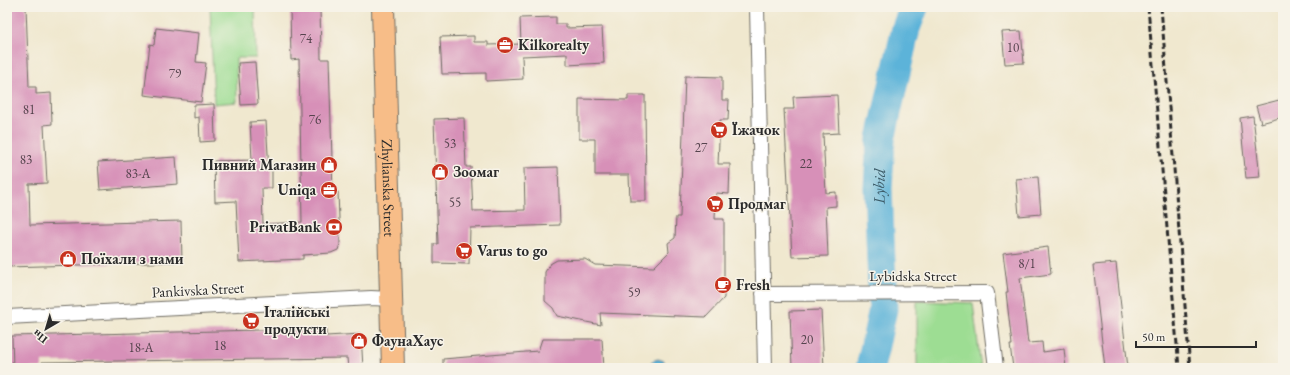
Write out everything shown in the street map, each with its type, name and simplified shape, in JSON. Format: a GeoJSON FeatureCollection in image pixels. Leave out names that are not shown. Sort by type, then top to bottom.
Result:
{"type":"FeatureCollection","features":[{"type":"Feature","properties":{"kind":"main road","name":"Zhylianska Street"},"geometry":{"type":"LineString","coordinates":[[382,7],[393,368]]}},
{"type":"Feature","properties":{"kind":"street"},"geometry":{"type":"LineString","coordinates":[[757,7],[760,82],[762,294],[765,368]]}},
{"type":"Feature","properties":{"kind":"street","name":"Lybidska Street"},"geometry":{"type":"LineString","coordinates":[[762,294],[987,293],[996,368]]}},
{"type":"Feature","properties":{"kind":"street","name":"Pankivska Street"},"geometry":{"type":"LineString","coordinates":[[7,316],[371,298],[391,300]]}},
{"type":"Feature","properties":{"kind":"green space"},"geometry":{"type":"Polygon","coordinates":[[[210,7],[255,7],[256,58],[236,58],[237,102],[214,104],[210,7]]]}},
{"type":"Feature","properties":{"kind":"green space"},"geometry":{"type":"Polygon","coordinates":[[[917,301],[973,303],[981,368],[917,368],[917,301]]]}},
{"type":"Feature","properties":{"kind":"water"},"geometry":{"type":"Polygon","coordinates":[[[658,359],[664,361],[667,368],[649,368],[652,361],[658,359]]]}},
{"type":"Feature","properties":{"kind":"building"},"geometry":{"type":"Polygon","coordinates":[[[7,7],[26,7],[29,87],[36,87],[36,94],[51,93],[52,124],[44,125],[47,183],[29,184],[30,225],[181,221],[182,262],[7,267],[7,7]]]}},
{"type":"Feature","properties":{"kind":"building"},"geometry":{"type":"Polygon","coordinates":[[[290,7],[320,7],[321,59],[329,59],[333,192],[338,192],[340,244],[338,250],[331,253],[303,255],[303,259],[239,262],[236,201],[215,202],[214,161],[252,160],[250,122],[266,121],[269,170],[272,170],[272,188],[262,188],[263,224],[302,222],[299,59],[291,60],[290,7]]]}},
{"type":"Feature","properties":{"kind":"building"},"geometry":{"type":"Polygon","coordinates":[[[556,17],[556,24],[566,24],[566,28],[602,27],[604,63],[567,65],[567,54],[522,56],[523,79],[486,81],[486,73],[442,74],[440,37],[474,36],[474,42],[488,42],[488,45],[521,44],[520,18],[556,17]]]}},
{"type":"Feature","properties":{"kind":"building"},"geometry":{"type":"Polygon","coordinates":[[[156,28],[199,33],[196,62],[206,63],[201,102],[144,95],[150,44],[154,45],[156,28]]]}},
{"type":"Feature","properties":{"kind":"building"},"geometry":{"type":"Polygon","coordinates":[[[1021,31],[1024,63],[1005,64],[1002,32],[1021,31]]]}},
{"type":"Feature","properties":{"kind":"building"},"geometry":{"type":"Polygon","coordinates":[[[255,62],[258,104],[241,105],[238,63],[255,62]]]}},
{"type":"Feature","properties":{"kind":"building"},"geometry":{"type":"Polygon","coordinates":[[[685,76],[722,77],[722,100],[729,100],[728,120],[720,120],[718,164],[730,164],[729,194],[716,193],[715,219],[724,219],[724,298],[706,317],[600,313],[601,325],[557,316],[553,308],[545,301],[545,272],[550,264],[557,260],[585,259],[595,265],[654,267],[669,252],[668,243],[675,238],[676,217],[680,217],[685,76]]]}},
{"type":"Feature","properties":{"kind":"building"},"geometry":{"type":"Polygon","coordinates":[[[628,95],[645,95],[646,201],[630,201],[629,175],[595,175],[595,139],[579,139],[579,99],[628,100],[628,95]]]}},
{"type":"Feature","properties":{"kind":"building"},"geometry":{"type":"Polygon","coordinates":[[[837,95],[839,133],[823,134],[826,193],[836,192],[836,206],[826,207],[828,256],[792,257],[784,109],[794,109],[793,97],[837,95]]]}},
{"type":"Feature","properties":{"kind":"building"},"geometry":{"type":"Polygon","coordinates":[[[1283,99],[1283,117],[1261,123],[1256,106],[1283,99]]]}},
{"type":"Feature","properties":{"kind":"building"},"geometry":{"type":"Polygon","coordinates":[[[214,104],[215,141],[200,142],[199,117],[194,118],[194,105],[214,104]]]}},
{"type":"Feature","properties":{"kind":"building"},"geometry":{"type":"Polygon","coordinates":[[[1253,116],[1260,177],[1246,178],[1240,118],[1253,116]]]}},
{"type":"Feature","properties":{"kind":"building"},"geometry":{"type":"Polygon","coordinates":[[[464,118],[466,167],[471,167],[473,211],[525,210],[524,168],[558,167],[560,225],[470,228],[469,264],[434,263],[434,244],[438,244],[434,119],[464,118]]]}},
{"type":"Feature","properties":{"kind":"building"},"geometry":{"type":"Polygon","coordinates":[[[176,157],[178,184],[100,190],[98,162],[176,157]]]}},
{"type":"Feature","properties":{"kind":"building"},"geometry":{"type":"Polygon","coordinates":[[[1038,177],[1041,214],[1019,216],[1016,179],[1038,177]]]}},
{"type":"Feature","properties":{"kind":"building"},"geometry":{"type":"Polygon","coordinates":[[[1048,247],[1051,274],[1020,278],[1028,343],[1042,342],[1043,352],[1064,349],[1066,368],[1013,368],[1006,292],[1008,292],[1003,253],[1048,247]]]}},
{"type":"Feature","properties":{"kind":"building"},"geometry":{"type":"Polygon","coordinates":[[[1116,263],[1128,368],[1105,368],[1093,265],[1116,263]]]}},
{"type":"Feature","properties":{"kind":"building"},"geometry":{"type":"Polygon","coordinates":[[[821,310],[824,368],[792,368],[790,311],[821,310]]]}},
{"type":"Feature","properties":{"kind":"building"},"geometry":{"type":"Polygon","coordinates":[[[259,330],[326,330],[326,336],[361,334],[363,368],[348,368],[347,358],[42,362],[42,368],[13,368],[12,336],[259,330]]]}},
{"type":"Feature","properties":{"kind":"building"},"geometry":{"type":"Polygon","coordinates":[[[542,339],[602,339],[604,368],[443,368],[443,359],[538,351],[542,339]]]}},
{"type":"Feature","properties":{"kind":"waterway","name":"Lybid"},"geometry":{"type":"LineString","coordinates":[[870,368],[883,309],[878,188],[881,139],[906,28],[914,7]]}},
{"type":"Feature","properties":{"kind":"railway"},"geometry":{"type":"LineString","coordinates":[[1148,7],[1179,368]]}},
{"type":"Feature","properties":{"kind":"railway"},"geometry":{"type":"LineString","coordinates":[[1161,7],[1190,368]]}},
{"type":"Feature","properties":{"kind":"place","name":"Kilkorealty"},"geometry":{"type":"Point","coordinates":[505,45]}},
{"type":"Feature","properties":{"kind":"place","name":"Їжачок"},"geometry":{"type":"Point","coordinates":[719,130]}},
{"type":"Feature","properties":{"kind":"place","name":"Пивний Магазин"},"geometry":{"type":"Point","coordinates":[329,165]}},
{"type":"Feature","properties":{"kind":"place","name":"Зоомаг"},"geometry":{"type":"Point","coordinates":[440,172]}},
{"type":"Feature","properties":{"kind":"place","name":"Uniqa"},"geometry":{"type":"Point","coordinates":[329,190]}},
{"type":"Feature","properties":{"kind":"place","name":"Продмаг"},"geometry":{"type":"Point","coordinates":[715,204]}},
{"type":"Feature","properties":{"kind":"place","name":"PrivatBank"},"geometry":{"type":"Point","coordinates":[334,227]}},
{"type":"Feature","properties":{"kind":"place","name":"Varus to go"},"geometry":{"type":"Point","coordinates":[464,251]}},
{"type":"Feature","properties":{"kind":"place","name":"Поїхали з нами"},"geometry":{"type":"Point","coordinates":[68,259]}},
{"type":"Feature","properties":{"kind":"place","name":"Fresh"},"geometry":{"type":"Point","coordinates":[723,285]}},
{"type":"Feature","properties":{"kind":"place","name":"Італійські продукти"},"geometry":{"type":"Point","coordinates":[251,321]}},
{"type":"Feature","properties":{"kind":"place","name":"ФаунаХаус"},"geometry":{"type":"Point","coordinates":[359,341]}}]}
